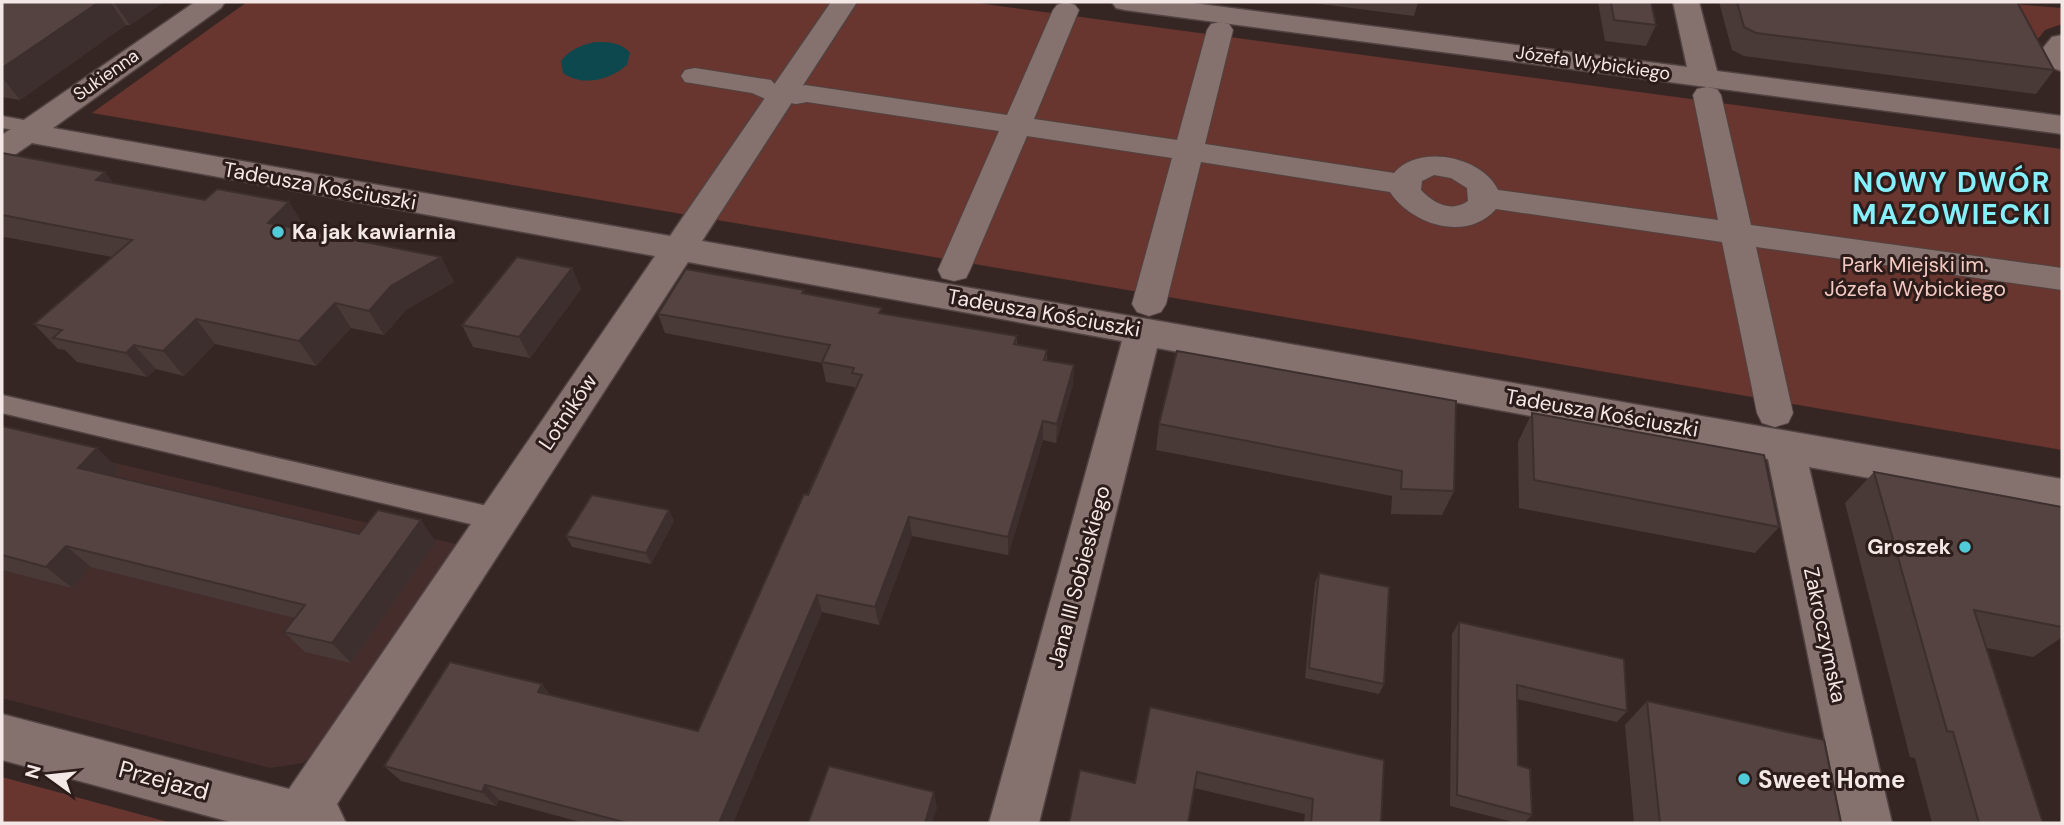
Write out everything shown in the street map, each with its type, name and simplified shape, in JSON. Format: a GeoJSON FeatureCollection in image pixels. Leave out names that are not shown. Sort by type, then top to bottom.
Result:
{"type":"FeatureCollection","features":[{"type":"Feature","properties":{"kind":"street","name":"Sukienna"},"geometry":{"type":"LineString","coordinates":[[15,132],[212,2]]}},
{"type":"Feature","properties":{"kind":"street","name":"Lotników"},"geometry":{"type":"LineString","coordinates":[[307,821],[496,519],[844,2]]}},
{"type":"Feature","properties":{"kind":"street","name":"Józefa Wybickiego"},"geometry":{"type":"LineString","coordinates":[[1125,2],[1705,86],[2062,125]]}},
{"type":"Feature","properties":{"kind":"street"},"geometry":{"type":"LineString","coordinates":[[1686,2],[1780,430]]}},
{"type":"Feature","properties":{"kind":"street"},"geometry":{"type":"LineString","coordinates":[[954,270],[1066,10]]}},
{"type":"Feature","properties":{"kind":"street"},"geometry":{"type":"LineString","coordinates":[[1146,317],[1220,15]]}},
{"type":"Feature","properties":{"kind":"street"},"geometry":{"type":"LineString","coordinates":[[2062,43],[2057,48],[2062,62]]}},
{"type":"Feature","properties":{"kind":"street"},"geometry":{"type":"LineString","coordinates":[[695,76],[761,86],[782,94],[805,93],[1404,184]]}},
{"type":"Feature","properties":{"kind":"street","name":"Tadeusza Kościuszki"},"geometry":{"type":"LineString","coordinates":[[15,132],[678,249],[1146,317],[1780,430],[2062,496]]}},
{"type":"Feature","properties":{"kind":"street"},"geometry":{"type":"LineString","coordinates":[[1423,167],[1447,167],[1470,175],[1484,190],[1486,198],[1477,211],[1456,217],[1442,216],[1414,203],[1405,191],[1404,184],[1407,176],[1423,167]]}},
{"type":"Feature","properties":{"kind":"street"},"geometry":{"type":"LineString","coordinates":[[1486,198],[2062,279]]}},
{"type":"Feature","properties":{"kind":"street","name":"Jana III Sobieskiego"},"geometry":{"type":"LineString","coordinates":[[1014,823],[1146,317]]}},
{"type":"Feature","properties":{"kind":"street","name":"Zakroczymska"},"geometry":{"type":"LineString","coordinates":[[1780,430],[1867,823]]}},
{"type":"Feature","properties":{"kind":"street","name":"Przejazd"},"geometry":{"type":"LineString","coordinates":[[2,737],[307,821]]}},
{"type":"Feature","properties":{"kind":"lane"},"geometry":{"type":"LineString","coordinates":[[2,404],[496,519]]}},
{"type":"Feature","properties":{"kind":"shaded area"},"geometry":{"type":"Polygon","coordinates":[[[2,436],[460,545],[330,739],[303,763],[270,768],[2,698],[2,436]]]}},
{"type":"Feature","properties":{"kind":"green space","name":"Park Miejski im. Józefa Wybickiego"},"geometry":{"type":"Polygon","coordinates":[[[247,2],[970,2],[2062,149],[2062,450],[92,113],[247,2]]]}},
{"type":"Feature","properties":{"kind":"green space"},"geometry":{"type":"Polygon","coordinates":[[[2014,4],[2062,8],[2062,24],[2045,30],[2037,40],[2014,4]]]}},
{"type":"Feature","properties":{"kind":"green space"},"geometry":{"type":"Polygon","coordinates":[[[2,777],[168,822],[173,823],[2,823],[2,777]]]}},
{"type":"Feature","properties":{"kind":"water"},"geometry":{"type":"Polygon","coordinates":[[[595,42],[623,47],[630,53],[627,65],[613,75],[588,81],[563,73],[561,61],[568,53],[595,42]]]}},
{"type":"Feature","properties":{"kind":"building"},"geometry":{"type":"Polygon","coordinates":[[[2,2],[99,2],[2,68],[2,2]]]}},
{"type":"Feature","properties":{"kind":"building"},"geometry":{"type":"Polygon","coordinates":[[[1611,2],[1651,2],[1656,25],[1614,20],[1611,2]]]}},
{"type":"Feature","properties":{"kind":"building"},"geometry":{"type":"Polygon","coordinates":[[[1737,2],[2017,2],[2054,70],[1756,33],[1744,27],[1737,2]]]}},
{"type":"Feature","properties":{"kind":"building"},"geometry":{"type":"Polygon","coordinates":[[[2,153],[105,172],[96,180],[205,200],[217,189],[289,202],[268,223],[441,257],[391,286],[369,311],[335,303],[299,341],[196,319],[163,351],[134,345],[126,353],[53,338],[62,330],[34,324],[132,240],[2,215],[2,153]]]}},
{"type":"Feature","properties":{"kind":"building"},"geometry":{"type":"Polygon","coordinates":[[[517,257],[572,268],[519,337],[462,325],[517,257]]]}},
{"type":"Feature","properties":{"kind":"building"},"geometry":{"type":"Polygon","coordinates":[[[686,269],[804,290],[802,293],[882,308],[879,313],[1017,336],[1014,344],[1047,350],[1044,360],[1074,365],[1057,424],[1043,421],[1008,537],[909,517],[875,607],[817,595],[719,823],[627,823],[485,785],[482,792],[384,766],[450,662],[542,684],[538,692],[698,731],[804,494],[808,495],[862,375],[852,373],[854,368],[822,362],[830,345],[658,314],[686,269]]]}},
{"type":"Feature","properties":{"kind":"building"},"geometry":{"type":"Polygon","coordinates":[[[1177,351],[1456,401],[1454,491],[1401,489],[1402,471],[1159,424],[1177,351]]]}},
{"type":"Feature","properties":{"kind":"building"},"geometry":{"type":"Polygon","coordinates":[[[1532,413],[1764,455],[1779,527],[1534,480],[1532,413]]]}},
{"type":"Feature","properties":{"kind":"building"},"geometry":{"type":"Polygon","coordinates":[[[2,426],[97,448],[78,468],[359,534],[378,510],[421,520],[332,643],[284,632],[305,605],[66,546],[46,567],[2,555],[2,426]]]}},
{"type":"Feature","properties":{"kind":"building"},"geometry":{"type":"Polygon","coordinates":[[[1874,472],[2062,507],[2062,627],[1974,610],[2043,823],[1979,823],[1953,732],[1947,731],[1874,472]]]}},
{"type":"Feature","properties":{"kind":"building"},"geometry":{"type":"Polygon","coordinates":[[[592,495],[669,510],[646,553],[566,536],[592,495]]]}},
{"type":"Feature","properties":{"kind":"building"},"geometry":{"type":"Polygon","coordinates":[[[1319,573],[1389,587],[1384,684],[1309,668],[1319,573]]]}},
{"type":"Feature","properties":{"kind":"building"},"geometry":{"type":"Polygon","coordinates":[[[1459,622],[1624,659],[1627,711],[1517,685],[1518,765],[1530,769],[1532,815],[1457,795],[1459,622]]]}},
{"type":"Feature","properties":{"kind":"building"},"geometry":{"type":"Polygon","coordinates":[[[1647,701],[1824,740],[1841,823],[1660,823],[1647,701]]]}},
{"type":"Feature","properties":{"kind":"building"},"geometry":{"type":"Polygon","coordinates":[[[1150,707],[1384,760],[1381,823],[1311,823],[1313,799],[1197,772],[1188,823],[1069,823],[1080,770],[1135,783],[1150,707]]]}},
{"type":"Feature","properties":{"kind":"building"},"geometry":{"type":"Polygon","coordinates":[[[829,766],[934,792],[925,823],[808,823],[829,766]]]}},
{"type":"Feature","properties":{"kind":"place","name":"Ka jak kawiarnia"},"geometry":{"type":"Point","coordinates":[278,232]}},
{"type":"Feature","properties":{"kind":"place","name":"Groszek"},"geometry":{"type":"Point","coordinates":[1965,547]}},
{"type":"Feature","properties":{"kind":"place","name":"Sweet Home"},"geometry":{"type":"Point","coordinates":[1744,779]}},
{"type":"Feature","properties":{"kind":"district","name":"NOWY DWÓR MAZOWIECKI"},"geometry":{"type":"Point","coordinates":[1952,198]}}]}
